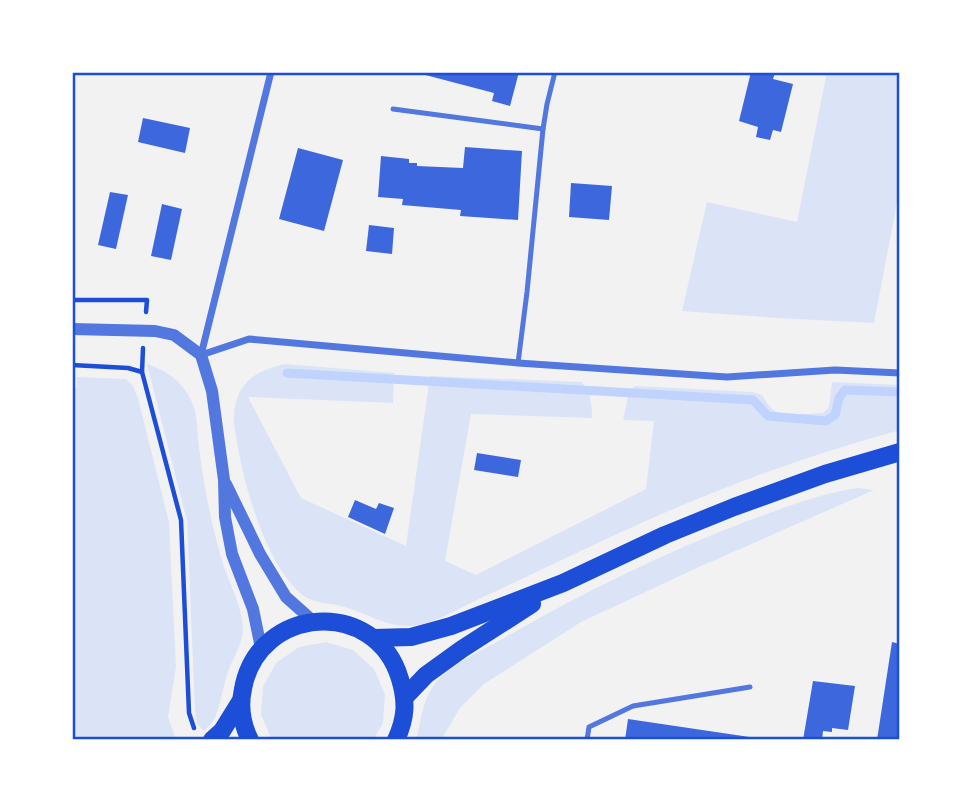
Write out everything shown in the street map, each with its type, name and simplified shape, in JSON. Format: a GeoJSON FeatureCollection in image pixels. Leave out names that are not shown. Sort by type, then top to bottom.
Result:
{"type":"FeatureCollection","features":[{"type":"Feature","properties":{"kind":"main road"},"geometry":{"type":"LineString","coordinates":[[374,638],[411,638],[451,626],[563,583],[665,535],[734,507],[825,474],[900,452]]}},
{"type":"Feature","properties":{"kind":"main road"},"geometry":{"type":"LineString","coordinates":[[405,697],[426,675],[462,649],[563,583]]}},
{"type":"Feature","properties":{"kind":"main road"},"geometry":{"type":"LineString","coordinates":[[205,736],[222,731],[240,702],[246,674],[261,648],[284,630],[313,621],[346,623],[374,638],[396,664],[405,697],[403,726],[396,740]]}},
{"type":"Feature","properties":{"kind":"main road"},"geometry":{"type":"LineString","coordinates":[[240,702],[245,730],[250,740]]}},
{"type":"Feature","properties":{"kind":"street"},"geometry":{"type":"LineString","coordinates":[[261,648],[253,609],[232,555],[225,517],[225,480],[212,391],[201,355],[271,72]]}},
{"type":"Feature","properties":{"kind":"street"},"geometry":{"type":"LineString","coordinates":[[72,329],[155,331],[174,335],[201,355]]}},
{"type":"Feature","properties":{"kind":"street"},"geometry":{"type":"LineString","coordinates":[[201,355],[249,339],[518,363],[727,377],[835,370],[900,373]]}},
{"type":"Feature","properties":{"kind":"street"},"geometry":{"type":"LineString","coordinates":[[225,480],[260,554],[286,597],[313,621]]}},
{"type":"Feature","properties":{"kind":"lane"},"geometry":{"type":"LineString","coordinates":[[518,363],[543,128],[555,72]]}},
{"type":"Feature","properties":{"kind":"lane"},"geometry":{"type":"LineString","coordinates":[[393,109],[543,128]]}},
{"type":"Feature","properties":{"kind":"lane"},"geometry":{"type":"LineString","coordinates":[[587,740],[589,727],[633,706],[750,687]]}},
{"type":"Feature","properties":{"kind":"path"},"geometry":{"type":"LineString","coordinates":[[72,365],[128,368],[142,372],[181,520],[189,713],[192,725],[205,736]]}},
{"type":"Feature","properties":{"kind":"shaded area"},"geometry":{"type":"Polygon","coordinates":[[[827,72],[900,72],[900,187],[874,323],[682,311],[707,202],[797,222],[827,72]]]}},
{"type":"Feature","properties":{"kind":"shaded area"},"geometry":{"type":"Polygon","coordinates":[[[147,364],[161,369],[178,382],[193,405],[212,523],[242,621],[242,639],[227,675],[216,715],[203,731],[197,723],[195,711],[187,521],[147,364]]]}},
{"type":"Feature","properties":{"kind":"shaded area"},"geometry":{"type":"Polygon","coordinates":[[[285,364],[394,373],[393,403],[248,397],[301,498],[406,546],[430,376],[582,382],[590,399],[592,418],[471,414],[445,561],[476,575],[646,489],[654,421],[623,420],[629,392],[635,386],[752,392],[762,395],[777,412],[799,414],[823,413],[829,407],[832,382],[900,385],[900,430],[791,463],[721,489],[617,534],[443,616],[417,625],[401,626],[304,596],[275,561],[266,541],[239,455],[234,412],[240,393],[249,380],[266,370],[285,364]]]}},
{"type":"Feature","properties":{"kind":"shaded area"},"geometry":{"type":"Polygon","coordinates":[[[77,377],[126,379],[133,386],[138,398],[169,522],[176,667],[168,717],[176,740],[72,740],[72,388],[77,388],[77,377]]]}},
{"type":"Feature","properties":{"kind":"shaded area"},"geometry":{"type":"Polygon","coordinates":[[[857,488],[874,490],[581,622],[484,684],[460,708],[441,740],[416,740],[424,704],[434,685],[448,671],[477,653],[592,590],[683,547],[800,502],[857,488]]]}},
{"type":"Feature","properties":{"kind":"shaded area"},"geometry":{"type":"Polygon","coordinates":[[[326,642],[353,650],[374,669],[385,695],[383,723],[373,740],[272,740],[261,715],[263,687],[276,663],[299,647],[326,642]]]}},
{"type":"Feature","properties":{"kind":"building"},"geometry":{"type":"Polygon","coordinates":[[[414,72],[519,72],[510,106],[492,101],[494,93],[414,72]]]}},
{"type":"Feature","properties":{"kind":"building"},"geometry":{"type":"Polygon","coordinates":[[[751,72],[775,73],[773,79],[793,84],[781,132],[773,130],[770,140],[756,137],[758,127],[739,121],[751,72]]]}},
{"type":"Feature","properties":{"kind":"building"},"geometry":{"type":"Polygon","coordinates":[[[143,118],[190,128],[185,153],[138,142],[143,118]]]}},
{"type":"Feature","properties":{"kind":"building"},"geometry":{"type":"Polygon","coordinates":[[[465,147],[522,151],[518,220],[460,216],[461,210],[402,205],[403,199],[378,197],[381,156],[409,159],[409,163],[417,163],[417,166],[463,168],[465,147]]]}},
{"type":"Feature","properties":{"kind":"building"},"geometry":{"type":"Polygon","coordinates":[[[298,148],[343,160],[324,231],[279,219],[298,148]]]}},
{"type":"Feature","properties":{"kind":"building"},"geometry":{"type":"Polygon","coordinates":[[[571,183],[612,186],[609,220],[569,217],[571,183]]]}},
{"type":"Feature","properties":{"kind":"building"},"geometry":{"type":"Polygon","coordinates":[[[110,192],[128,195],[116,249],[98,245],[110,192]]]}},
{"type":"Feature","properties":{"kind":"building"},"geometry":{"type":"Polygon","coordinates":[[[162,204],[182,209],[171,260],[151,256],[162,204]]]}},
{"type":"Feature","properties":{"kind":"building"},"geometry":{"type":"Polygon","coordinates":[[[369,225],[394,228],[392,254],[366,251],[369,225]]]}},
{"type":"Feature","properties":{"kind":"building"},"geometry":{"type":"Polygon","coordinates":[[[477,453],[521,460],[518,477],[474,470],[477,453]]]}},
{"type":"Feature","properties":{"kind":"building"},"geometry":{"type":"Polygon","coordinates":[[[355,500],[376,509],[379,503],[394,508],[385,534],[348,517],[355,500]]]}},
{"type":"Feature","properties":{"kind":"building"},"geometry":{"type":"Polygon","coordinates":[[[892,642],[900,644],[900,723],[897,740],[877,740],[892,642]]]}},
{"type":"Feature","properties":{"kind":"building"},"geometry":{"type":"Polygon","coordinates":[[[813,681],[855,686],[848,730],[832,728],[832,732],[823,731],[822,740],[803,740],[813,681]]]}},
{"type":"Feature","properties":{"kind":"building"},"geometry":{"type":"Polygon","coordinates":[[[628,719],[763,739],[763,740],[625,740],[628,719]]]}},
{"type":"Feature","properties":{"kind":"waterway"},"geometry":{"type":"LineString","coordinates":[[287,373],[753,400],[768,416],[826,421],[835,415],[839,398],[845,390],[900,392]]}}]}
